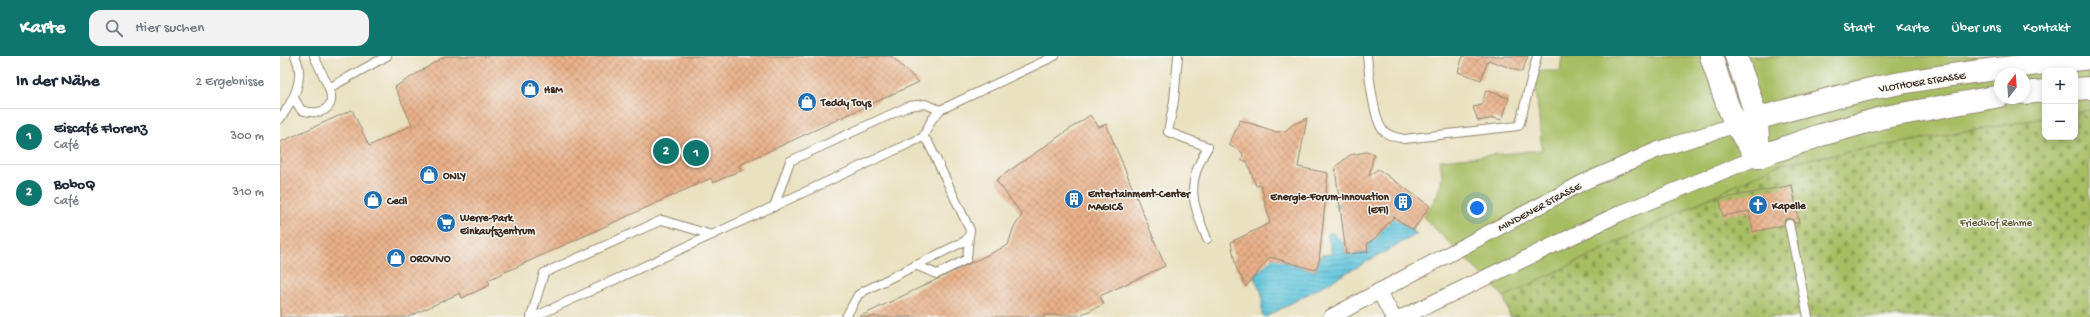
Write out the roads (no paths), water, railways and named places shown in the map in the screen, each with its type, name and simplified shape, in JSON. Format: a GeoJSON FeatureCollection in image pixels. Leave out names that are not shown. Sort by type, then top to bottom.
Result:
{"type":"FeatureCollection","features":[{"type":"Feature","properties":{"kind":"main road"},"geometry":{"type":"LineString","coordinates":[[1711,56],[1735,125],[1745,142],[1758,157]]}},
{"type":"Feature","properties":{"kind":"main road"},"geometry":{"type":"LineString","coordinates":[[1736,56],[1757,119],[1759,138],[1758,157]]}},
{"type":"Feature","properties":{"kind":"main road","name":"VLOTHOER STRASSE"},"geometry":{"type":"LineString","coordinates":[[1757,119],[1885,86],[1983,71],[2090,58]]}},
{"type":"Feature","properties":{"kind":"main road"},"geometry":{"type":"LineString","coordinates":[[2078,89],[2090,88]]}},
{"type":"Feature","properties":{"kind":"main road"},"geometry":{"type":"LineString","coordinates":[[2030,93],[2042,92]]}},
{"type":"Feature","properties":{"kind":"main road"},"geometry":{"type":"LineString","coordinates":[[1758,157],[1822,135],[1885,118],[1994,97]]}},
{"type":"Feature","properties":{"kind":"main road","name":"MINDENER STRASSE"},"geometry":{"type":"LineString","coordinates":[[1735,125],[1757,119]]}},
{"type":"Feature","properties":{"kind":"street","name":"MINDENER STRASSE"},"geometry":{"type":"LineString","coordinates":[[1331,317],[1582,184],[1657,150],[1735,125]]}},
{"type":"Feature","properties":{"kind":"street"},"geometry":{"type":"LineString","coordinates":[[1403,317],[1620,213],[1758,157]]}},
{"type":"Feature","properties":{"kind":"street"},"geometry":{"type":"LineString","coordinates":[[1379,291],[1393,317]]}},
{"type":"Feature","properties":{"kind":"lane"},"geometry":{"type":"LineString","coordinates":[[280,119],[294,98],[299,77],[299,64],[295,56]]}},
{"type":"Feature","properties":{"kind":"lane"},"geometry":{"type":"LineString","coordinates":[[294,98],[301,110],[314,113],[321,112],[330,105],[332,100],[329,88],[314,56]]}},
{"type":"Feature","properties":{"kind":"lane"},"geometry":{"type":"LineString","coordinates":[[329,88],[387,56]]}},
{"type":"Feature","properties":{"kind":"lane"},"geometry":{"type":"LineString","coordinates":[[534,317],[774,207],[923,136],[932,119],[940,110],[1055,56]]}},
{"type":"Feature","properties":{"kind":"lane"},"geometry":{"type":"LineString","coordinates":[[1178,56],[1174,101],[1168,132],[1208,147],[1198,164],[1192,189],[1197,212],[1207,239]]}},
{"type":"Feature","properties":{"kind":"lane"},"geometry":{"type":"LineString","coordinates":[[1367,56],[1376,112],[1381,128],[1388,134],[1404,139],[1518,126],[1537,56]]}},
{"type":"Feature","properties":{"kind":"lane"},"geometry":{"type":"LineString","coordinates":[[774,207],[790,161],[909,106],[925,104],[940,110]]}},
{"type":"Feature","properties":{"kind":"lane"},"geometry":{"type":"LineString","coordinates":[[916,265],[937,274],[966,259],[970,230],[928,142],[923,136]]}},
{"type":"Feature","properties":{"kind":"lane"},"geometry":{"type":"LineString","coordinates":[[531,317],[544,273],[662,220],[712,235]]}},
{"type":"Feature","properties":{"kind":"lane"},"geometry":{"type":"LineString","coordinates":[[1789,224],[1808,317]]}},
{"type":"Feature","properties":{"kind":"lane"},"geometry":{"type":"LineString","coordinates":[[846,317],[858,295],[965,241],[969,236]]}},
{"type":"Feature","properties":{"kind":"water"},"geometry":{"type":"Polygon","coordinates":[[[1384,194],[1378,207],[1417,234],[1266,317],[1262,315],[1262,293],[1254,277],[1293,237],[1286,263],[1315,271],[1321,255],[1332,254],[1327,234],[1331,232],[1344,243],[1346,255],[1368,252],[1368,244],[1377,238],[1383,230],[1333,205],[1384,194]]]}},
{"type":"Feature","properties":{"kind":"place","name":"H&M"},"geometry":{"type":"Point","coordinates":[530,89]}},
{"type":"Feature","properties":{"kind":"place","name":"Teddy Toys"},"geometry":{"type":"Point","coordinates":[807,102]}},
{"type":"Feature","properties":{"kind":"place","name":"BoboQ"},"geometry":{"type":"Point","coordinates":[666,151]}},
{"type":"Feature","properties":{"kind":"place","name":"Eiscafé Florenz"},"geometry":{"type":"Point","coordinates":[696,153]}},
{"type":"Feature","properties":{"kind":"place","name":"ONLY"},"geometry":{"type":"Point","coordinates":[429,175]}},
{"type":"Feature","properties":{"kind":"place","name":"Entertainment-Center MAGICS"},"geometry":{"type":"Point","coordinates":[1074,199]}},
{"type":"Feature","properties":{"kind":"place","name":"Cecil"},"geometry":{"type":"Point","coordinates":[373,200]}},
{"type":"Feature","properties":{"kind":"place","name":"Energie-Forum-Innovation (EFI)"},"geometry":{"type":"Point","coordinates":[1403,202]}},
{"type":"Feature","properties":{"kind":"place","name":"Kapelle"},"geometry":{"type":"Point","coordinates":[1758,205]}},
{"type":"Feature","properties":{"kind":"place","name":"Werre-Park Einkaufszentrum"},"geometry":{"type":"Point","coordinates":[446,223]}},
{"type":"Feature","properties":{"kind":"place","name":"OROVIVO"},"geometry":{"type":"Point","coordinates":[396,258]}},
{"type":"Feature","properties":{"kind":"park label","name":"Friedhof Rehme"},"geometry":{"type":"Point","coordinates":[1996,222]}}]}
